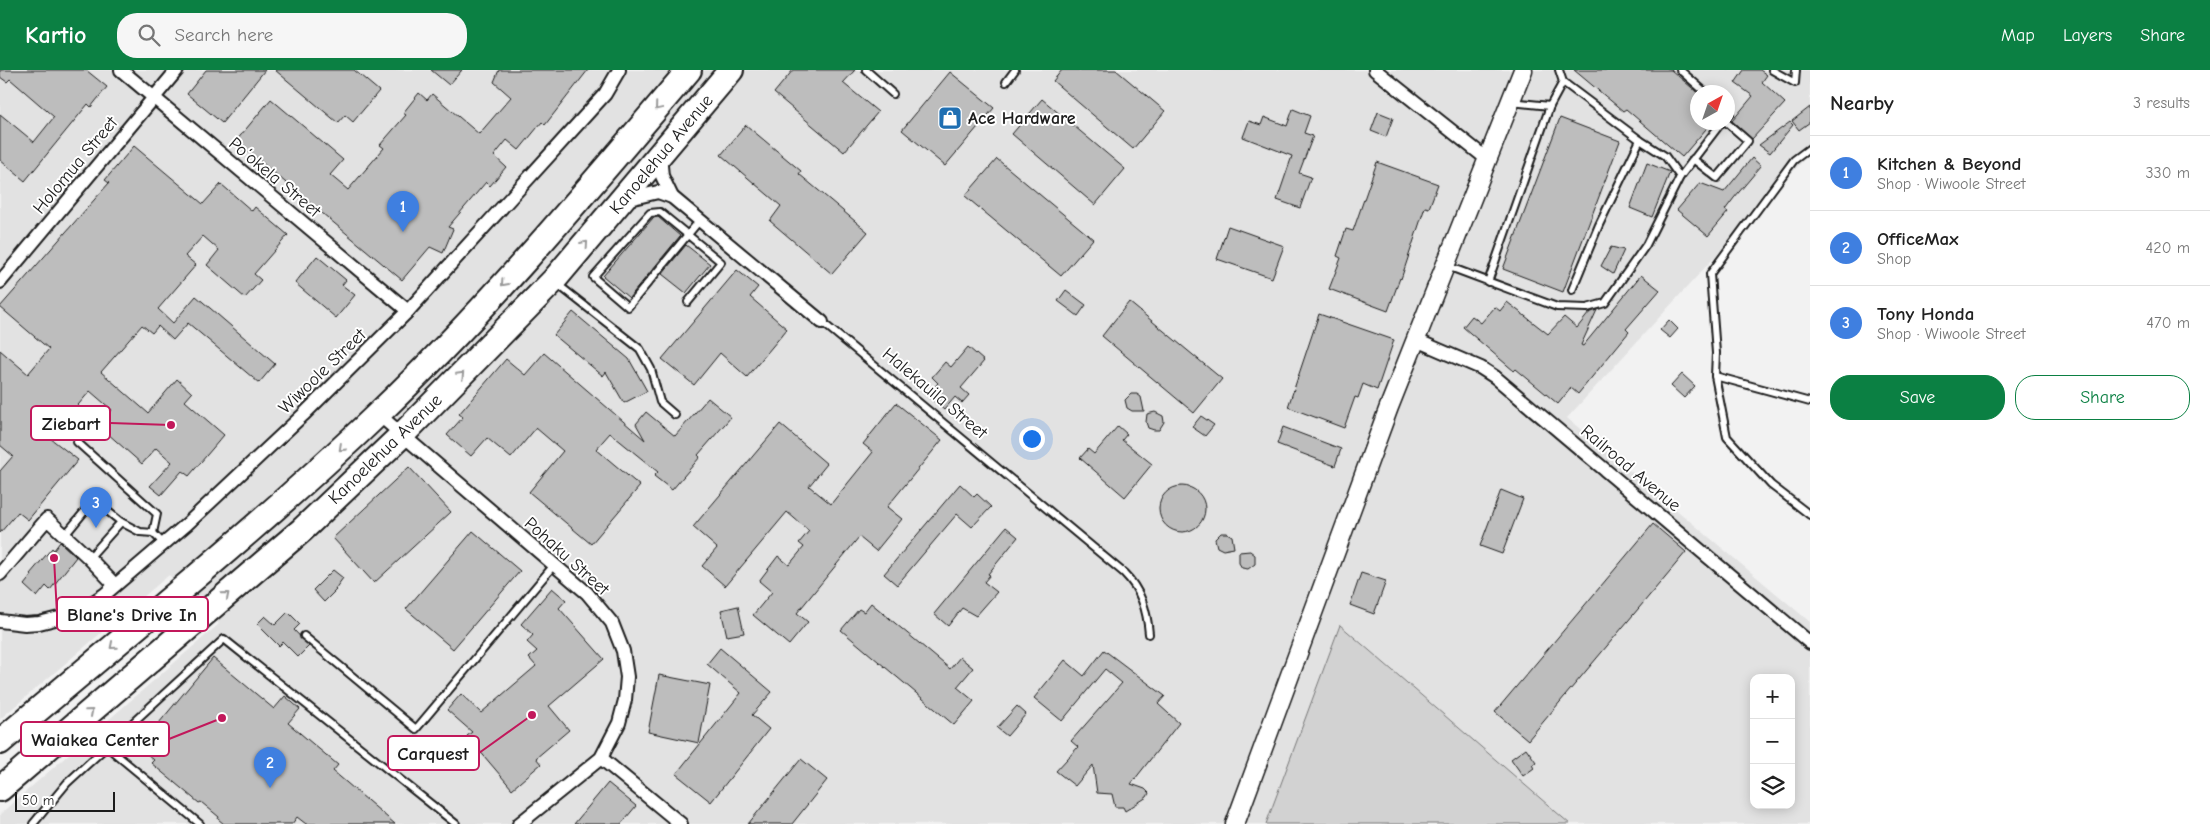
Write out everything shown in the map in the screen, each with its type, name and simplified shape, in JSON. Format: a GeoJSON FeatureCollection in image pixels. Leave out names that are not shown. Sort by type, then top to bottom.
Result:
{"type":"FeatureCollection","features":[{"type":"Feature","properties":{"kind":"highway","name":"Kanoelehua Avenue"},"geometry":{"type":"LineString","coordinates":[[0,742],[277,507],[378,414],[457,334],[536,248],[689,70]]}},
{"type":"Feature","properties":{"kind":"highway","name":"Kanoelehua Avenue"},"geometry":{"type":"LineString","coordinates":[[0,789],[302,530],[402,435],[554,280],[623,201],[732,70]]}},
{"type":"Feature","properties":{"kind":"street","name":"Po‘okela Street"},"geometry":{"type":"LineString","coordinates":[[121,70],[408,311]]}},
{"type":"Feature","properties":{"kind":"street","name":"Holomua Street"},"geometry":{"type":"LineString","coordinates":[[0,282],[177,70]]}},
{"type":"Feature","properties":{"kind":"street","name":"Wiwoole Street"},"geometry":{"type":"LineString","coordinates":[[0,621],[25,624],[39,623],[67,616],[92,604],[164,544],[303,415],[408,311],[605,94],[619,70]]}},
{"type":"Feature","properties":{"kind":"street"},"geometry":{"type":"LineString","coordinates":[[1375,70],[1487,159]]}},
{"type":"Feature","properties":{"kind":"street"},"geometry":{"type":"LineString","coordinates":[[1235,824],[1416,340],[1523,70]]}},
{"type":"Feature","properties":{"kind":"street","name":"Halekauila Street"},"geometry":{"type":"LineString","coordinates":[[660,155],[662,176],[672,197],[822,322]]}},
{"type":"Feature","properties":{"kind":"street"},"geometry":{"type":"LineString","coordinates":[[623,201],[658,192],[672,197]]}},
{"type":"Feature","properties":{"kind":"street","name":"Railroad Avenue"},"geometry":{"type":"LineString","coordinates":[[1416,340],[1481,368],[1495,377],[1810,643]]}},
{"type":"Feature","properties":{"kind":"street","name":"Pohaku Street"},"geometry":{"type":"LineString","coordinates":[[378,414],[586,592],[612,623],[623,651],[627,677],[626,700],[619,723],[601,758],[520,824]]}},
{"type":"Feature","properties":{"kind":"street"},"geometry":{"type":"LineString","coordinates":[[0,574],[46,519],[65,535],[115,585]]}},
{"type":"Feature","properties":{"kind":"street"},"geometry":{"type":"LineString","coordinates":[[601,758],[681,824]]}},
{"type":"Feature","properties":{"kind":"lane"},"geometry":{"type":"LineString","coordinates":[[866,70],[893,94]]}},
{"type":"Feature","properties":{"kind":"lane"},"geometry":{"type":"LineString","coordinates":[[1006,82],[1015,70]]}},
{"type":"Feature","properties":{"kind":"lane"},"geometry":{"type":"LineString","coordinates":[[1558,70],[1563,82],[1640,140],[1665,156],[1680,177]]}},
{"type":"Feature","properties":{"kind":"lane"},"geometry":{"type":"LineString","coordinates":[[1680,70],[1697,85]]}},
{"type":"Feature","properties":{"kind":"lane"},"geometry":{"type":"LineString","coordinates":[[1772,70],[1795,83],[1796,70]]}},
{"type":"Feature","properties":{"kind":"lane"},"geometry":{"type":"LineString","coordinates":[[1488,282],[1550,106],[1563,82]]}},
{"type":"Feature","properties":{"kind":"lane"},"geometry":{"type":"LineString","coordinates":[[1510,102],[1550,106]]}},
{"type":"Feature","properties":{"kind":"lane"},"geometry":{"type":"LineString","coordinates":[[1446,265],[1557,308],[1587,308],[1605,303],[1646,245],[1680,177],[1718,130]]}},
{"type":"Feature","properties":{"kind":"lane"},"geometry":{"type":"LineString","coordinates":[[1694,159],[1717,178],[1748,141],[1734,130]]}},
{"type":"Feature","properties":{"kind":"lane"},"geometry":{"type":"LineString","coordinates":[[1572,290],[1599,226],[1640,140]]}},
{"type":"Feature","properties":{"kind":"lane"},"geometry":{"type":"LineString","coordinates":[[1810,148],[1794,160],[1710,274],[1716,353],[1715,376],[1727,437],[1771,484],[1810,515]]}},
{"type":"Feature","properties":{"kind":"lane"},"geometry":{"type":"LineString","coordinates":[[688,302],[722,262],[688,234],[660,212],[650,213],[594,277],[628,307],[688,234],[700,220]]}},
{"type":"Feature","properties":{"kind":"lane"},"geometry":{"type":"LineString","coordinates":[[554,280],[640,349],[651,369],[660,402],[675,415]]}},
{"type":"Feature","properties":{"kind":"lane","name":"Halekauila Street"},"geometry":{"type":"LineString","coordinates":[[822,322],[1124,573],[1144,604],[1149,634]]}},
{"type":"Feature","properties":{"kind":"lane"},"geometry":{"type":"LineString","coordinates":[[1715,376],[1810,402]]}},
{"type":"Feature","properties":{"kind":"lane"},"geometry":{"type":"LineString","coordinates":[[77,442],[157,514],[153,533]]}},
{"type":"Feature","properties":{"kind":"lane"},"geometry":{"type":"LineString","coordinates":[[65,535],[94,500],[121,522],[140,532],[153,533],[164,544]]}},
{"type":"Feature","properties":{"kind":"lane"},"geometry":{"type":"LineString","coordinates":[[89,558],[121,522]]}},
{"type":"Feature","properties":{"kind":"lane"},"geometry":{"type":"LineString","coordinates":[[304,636],[416,729],[554,565]]}},
{"type":"Feature","properties":{"kind":"lane"},"geometry":{"type":"LineString","coordinates":[[33,824],[67,783],[224,639],[456,824]]}},
{"type":"Feature","properties":{"kind":"lane"},"geometry":{"type":"LineString","coordinates":[[106,746],[200,824]]}},
{"type":"Feature","properties":{"kind":"shaded area"},"geometry":{"type":"Polygon","coordinates":[[[0,70],[1810,70],[1810,153],[1567,418],[1810,622],[1810,824],[1570,824],[1340,626],[1266,824],[0,824],[0,814],[219,624],[169,575],[0,719],[0,70]]]}},
{"type":"Feature","properties":{"kind":"shaded area"},"geometry":{"type":"Polygon","coordinates":[[[1340,625],[1570,824],[1266,824],[1340,625]]]}},
{"type":"Feature","properties":{"kind":"building"},"geometry":{"type":"Polygon","coordinates":[[[0,70],[86,70],[107,87],[91,107],[88,104],[25,181],[0,160],[0,114],[34,142],[54,117],[10,79],[7,82],[0,77],[0,70]]]}},
{"type":"Feature","properties":{"kind":"building"},"geometry":{"type":"Polygon","coordinates":[[[206,70],[265,70],[222,123],[187,94],[206,70]]]}},
{"type":"Feature","properties":{"kind":"building"},"geometry":{"type":"Polygon","coordinates":[[[275,70],[354,70],[379,91],[353,122],[345,115],[338,123],[275,70]]]}},
{"type":"Feature","properties":{"kind":"building"},"geometry":{"type":"Polygon","coordinates":[[[431,70],[462,70],[449,85],[431,70]]]}},
{"type":"Feature","properties":{"kind":"building"},"geometry":{"type":"Polygon","coordinates":[[[499,70],[588,70],[545,125],[542,122],[519,150],[507,140],[494,156],[506,167],[490,186],[486,182],[448,227],[453,229],[443,253],[430,247],[402,280],[236,141],[271,99],[343,160],[330,175],[348,190],[384,148],[380,145],[406,115],[403,113],[419,93],[427,100],[432,94],[479,134],[511,97],[494,82],[499,70]]]}},
{"type":"Feature","properties":{"kind":"building"},"geometry":{"type":"Polygon","coordinates":[[[793,70],[855,70],[843,83],[878,112],[844,152],[774,93],[793,70]]]}},
{"type":"Feature","properties":{"kind":"building"},"geometry":{"type":"Polygon","coordinates":[[[1062,70],[1116,70],[1165,111],[1133,149],[1053,81],[1062,70]]]}},
{"type":"Feature","properties":{"kind":"building"},"geometry":{"type":"Polygon","coordinates":[[[1574,70],[1671,70],[1690,86],[1690,130],[1705,130],[1682,157],[1626,109],[1623,111],[1574,70]]]}},
{"type":"Feature","properties":{"kind":"building"},"geometry":{"type":"Polygon","coordinates":[[[1744,70],[1760,70],[1767,75],[1762,82],[1785,103],[1752,139],[1735,124],[1735,117],[1753,96],[1735,83],[1744,70]]]}},
{"type":"Feature","properties":{"kind":"building"},"geometry":{"type":"Polygon","coordinates":[[[950,72],[994,108],[945,166],[902,130],[950,72]]]}},
{"type":"Feature","properties":{"kind":"building"},"geometry":{"type":"Polygon","coordinates":[[[1042,99],[1125,169],[1095,205],[1012,134],[1042,99]]]}},
{"type":"Feature","properties":{"kind":"building"},"geometry":{"type":"Polygon","coordinates":[[[1810,107],[1810,122],[1799,130],[1792,121],[1810,107]]]}},
{"type":"Feature","properties":{"kind":"building"},"geometry":{"type":"Polygon","coordinates":[[[1293,109],[1310,116],[1304,133],[1313,136],[1299,173],[1311,177],[1300,208],[1277,200],[1292,156],[1243,137],[1249,121],[1261,125],[1264,117],[1287,126],[1293,109]]]}},
{"type":"Feature","properties":{"kind":"building"},"geometry":{"type":"Polygon","coordinates":[[[1378,112],[1393,118],[1386,137],[1371,131],[1378,112]]]}},
{"type":"Feature","properties":{"kind":"building"},"geometry":{"type":"Polygon","coordinates":[[[1560,118],[1620,141],[1563,292],[1503,269],[1560,118]]]}},
{"type":"Feature","properties":{"kind":"building"},"geometry":{"type":"Polygon","coordinates":[[[1790,122],[1793,125],[1770,153],[1759,145],[1790,122]]]}},
{"type":"Feature","properties":{"kind":"building"},"geometry":{"type":"Polygon","coordinates":[[[746,125],[801,171],[799,174],[868,232],[832,274],[770,221],[781,206],[721,155],[746,125]]]}},
{"type":"Feature","properties":{"kind":"building"},"geometry":{"type":"Polygon","coordinates":[[[134,146],[203,204],[221,184],[252,211],[255,207],[288,235],[254,274],[261,280],[245,298],[207,265],[219,250],[203,236],[185,256],[196,265],[158,309],[173,323],[196,296],[275,364],[259,383],[188,323],[173,340],[158,326],[152,333],[142,325],[101,372],[148,413],[177,379],[192,393],[185,401],[224,435],[189,476],[182,471],[161,495],[150,486],[172,462],[156,448],[142,464],[98,425],[112,410],[90,391],[50,438],[78,460],[28,520],[18,512],[0,533],[0,471],[13,456],[0,445],[0,350],[28,374],[49,349],[0,307],[109,183],[105,180],[134,146]]]}},
{"type":"Feature","properties":{"kind":"building"},"geometry":{"type":"Polygon","coordinates":[[[1752,158],[1761,166],[1734,198],[1725,210],[1728,212],[1708,236],[1677,210],[1700,183],[1724,192],[1752,158]]]}},
{"type":"Feature","properties":{"kind":"building"},"geometry":{"type":"Polygon","coordinates":[[[997,159],[1093,239],[1061,276],[965,196],[997,159]]]}},
{"type":"Feature","properties":{"kind":"building"},"geometry":{"type":"Polygon","coordinates":[[[1377,162],[1438,184],[1429,208],[1425,207],[1401,279],[1388,311],[1329,289],[1341,258],[1337,256],[1346,229],[1353,231],[1377,162]]]}},
{"type":"Feature","properties":{"kind":"building"},"geometry":{"type":"Polygon","coordinates":[[[1647,163],[1670,172],[1652,217],[1630,208],[1647,163]]]}},
{"type":"Feature","properties":{"kind":"building"},"geometry":{"type":"Polygon","coordinates":[[[658,217],[680,236],[629,298],[603,276],[653,218],[658,217]]]}},
{"type":"Feature","properties":{"kind":"building"},"geometry":{"type":"Polygon","coordinates":[[[1228,226],[1284,246],[1272,278],[1217,259],[1228,226]]]}},
{"type":"Feature","properties":{"kind":"building"},"geometry":{"type":"Polygon","coordinates":[[[686,245],[710,264],[686,293],[662,274],[686,245]]]}},
{"type":"Feature","properties":{"kind":"building"},"geometry":{"type":"Polygon","coordinates":[[[1611,247],[1624,250],[1613,274],[1601,266],[1611,247]]]}},
{"type":"Feature","properties":{"kind":"building"},"geometry":{"type":"Polygon","coordinates":[[[317,256],[346,280],[342,285],[355,295],[336,318],[295,283],[317,256]]]}},
{"type":"Feature","properties":{"kind":"building"},"geometry":{"type":"Polygon","coordinates":[[[737,270],[758,287],[750,297],[787,329],[747,377],[720,353],[694,385],[662,359],[737,270]]]}},
{"type":"Feature","properties":{"kind":"building"},"geometry":{"type":"Polygon","coordinates":[[[1641,275],[1660,290],[1626,329],[1629,332],[1578,394],[1571,388],[1558,404],[1516,369],[1514,371],[1463,327],[1472,316],[1481,323],[1495,307],[1500,311],[1507,302],[1548,334],[1564,317],[1577,328],[1589,313],[1597,310],[1581,345],[1583,346],[1641,275]]]}},
{"type":"Feature","properties":{"kind":"building"},"geometry":{"type":"Polygon","coordinates":[[[1066,290],[1086,305],[1078,316],[1058,301],[1066,290]]]}},
{"type":"Feature","properties":{"kind":"building"},"geometry":{"type":"Polygon","coordinates":[[[1129,302],[1222,379],[1194,413],[1102,336],[1129,302]]]}},
{"type":"Feature","properties":{"kind":"building"},"geometry":{"type":"Polygon","coordinates":[[[573,312],[629,359],[647,391],[624,403],[606,372],[603,376],[554,335],[573,312]]]}},
{"type":"Feature","properties":{"kind":"building"},"geometry":{"type":"Polygon","coordinates":[[[1319,314],[1394,340],[1377,390],[1363,384],[1358,398],[1355,397],[1344,428],[1288,407],[1319,314]]]}},
{"type":"Feature","properties":{"kind":"building"},"geometry":{"type":"Polygon","coordinates":[[[1669,320],[1678,329],[1670,338],[1660,330],[1669,320]]]}},
{"type":"Feature","properties":{"kind":"building"},"geometry":{"type":"Polygon","coordinates":[[[968,347],[984,361],[961,388],[969,395],[962,403],[955,397],[944,410],[927,395],[938,383],[932,377],[945,362],[951,367],[968,347]]]}},
{"type":"Feature","properties":{"kind":"building"},"geometry":{"type":"Polygon","coordinates":[[[544,353],[645,440],[636,424],[646,412],[675,436],[708,398],[731,417],[698,455],[700,457],[672,490],[654,476],[658,472],[610,433],[596,449],[640,486],[591,544],[529,492],[563,451],[536,428],[511,458],[487,438],[471,456],[447,435],[463,417],[459,414],[506,359],[525,375],[544,353]]]}},
{"type":"Feature","properties":{"kind":"building"},"geometry":{"type":"Polygon","coordinates":[[[1682,374],[1695,386],[1684,398],[1671,386],[1682,374]]]}},
{"type":"Feature","properties":{"kind":"building"},"geometry":{"type":"Polygon","coordinates":[[[1131,394],[1137,394],[1141,397],[1144,411],[1132,411],[1127,408],[1125,400],[1131,394]]]}},
{"type":"Feature","properties":{"kind":"building"},"geometry":{"type":"Polygon","coordinates":[[[896,403],[942,440],[887,507],[902,519],[876,551],[859,537],[797,613],[808,622],[789,645],[753,615],[772,592],[759,581],[778,556],[789,565],[804,547],[799,543],[809,531],[787,512],[725,586],[702,566],[717,548],[693,527],[780,424],[827,464],[809,486],[831,504],[873,452],[863,444],[896,403]]]}},
{"type":"Feature","properties":{"kind":"building"},"geometry":{"type":"Polygon","coordinates":[[[1155,412],[1163,416],[1164,422],[1159,430],[1148,428],[1146,422],[1147,414],[1155,412]]]}},
{"type":"Feature","properties":{"kind":"building"},"geometry":{"type":"Polygon","coordinates":[[[1201,416],[1214,425],[1205,436],[1192,427],[1201,416]]]}},
{"type":"Feature","properties":{"kind":"building"},"geometry":{"type":"Polygon","coordinates":[[[1118,426],[1127,434],[1122,440],[1152,464],[1125,497],[1080,458],[1088,449],[1094,454],[1118,426]]]}},
{"type":"Feature","properties":{"kind":"building"},"geometry":{"type":"Polygon","coordinates":[[[1283,427],[1341,449],[1335,466],[1277,444],[1283,427]]]}},
{"type":"Feature","properties":{"kind":"building"},"geometry":{"type":"Polygon","coordinates":[[[409,467],[451,512],[374,583],[333,538],[409,467]]]}},
{"type":"Feature","properties":{"kind":"building"},"geometry":{"type":"Polygon","coordinates":[[[960,484],[974,497],[977,494],[991,507],[972,527],[957,514],[897,585],[884,574],[960,484]]]}},
{"type":"Feature","properties":{"kind":"building"},"geometry":{"type":"Polygon","coordinates":[[[1182,486],[1195,490],[1201,496],[1205,509],[1201,522],[1195,528],[1182,532],[1169,528],[1163,522],[1159,509],[1163,496],[1169,490],[1182,486]]]}},
{"type":"Feature","properties":{"kind":"building"},"geometry":{"type":"Polygon","coordinates":[[[1501,490],[1523,499],[1502,554],[1480,546],[1501,490]]]}},
{"type":"Feature","properties":{"kind":"building"},"geometry":{"type":"Polygon","coordinates":[[[1653,524],[1686,552],[1528,740],[1495,712],[1653,524]]]}},
{"type":"Feature","properties":{"kind":"building"},"geometry":{"type":"Polygon","coordinates":[[[1006,527],[1018,537],[988,574],[990,575],[984,582],[997,592],[976,616],[962,608],[948,626],[934,614],[1006,527]]]}},
{"type":"Feature","properties":{"kind":"building"},"geometry":{"type":"Polygon","coordinates":[[[473,531],[520,571],[453,649],[406,609],[473,531]]]}},
{"type":"Feature","properties":{"kind":"building"},"geometry":{"type":"Polygon","coordinates":[[[1221,533],[1227,533],[1232,536],[1234,548],[1223,550],[1217,547],[1215,539],[1221,533]]]}},
{"type":"Feature","properties":{"kind":"building"},"geometry":{"type":"Polygon","coordinates":[[[60,542],[76,557],[50,590],[46,586],[37,597],[24,585],[32,575],[30,574],[52,548],[54,550],[60,542]]]}},
{"type":"Feature","properties":{"kind":"building"},"geometry":{"type":"Polygon","coordinates":[[[1250,551],[1255,555],[1255,564],[1248,569],[1242,568],[1239,563],[1239,552],[1250,551]]]}},
{"type":"Feature","properties":{"kind":"building"},"geometry":{"type":"Polygon","coordinates":[[[333,570],[343,578],[336,590],[324,602],[313,590],[333,570]]]}},
{"type":"Feature","properties":{"kind":"building"},"geometry":{"type":"Polygon","coordinates":[[[1361,573],[1386,581],[1374,614],[1350,605],[1361,573]]]}},
{"type":"Feature","properties":{"kind":"building"},"geometry":{"type":"Polygon","coordinates":[[[552,588],[566,600],[559,608],[604,659],[549,706],[569,730],[536,758],[541,764],[512,789],[467,736],[472,732],[447,710],[461,694],[481,713],[536,666],[529,658],[537,651],[527,642],[533,635],[521,624],[552,588]]]}},
{"type":"Feature","properties":{"kind":"building"},"geometry":{"type":"Polygon","coordinates":[[[871,603],[950,669],[960,657],[973,668],[957,687],[974,701],[954,725],[841,630],[859,609],[864,612],[871,603]]]}},
{"type":"Feature","properties":{"kind":"building"},"geometry":{"type":"Polygon","coordinates":[[[738,606],[744,633],[727,636],[721,610],[738,606]]]}},
{"type":"Feature","properties":{"kind":"building"},"geometry":{"type":"Polygon","coordinates":[[[288,612],[300,624],[294,630],[309,646],[298,657],[283,642],[279,646],[257,624],[265,616],[275,625],[288,612]]]}},
{"type":"Feature","properties":{"kind":"building"},"geometry":{"type":"Polygon","coordinates":[[[720,648],[772,692],[752,715],[769,729],[711,802],[676,774],[741,693],[707,664],[720,648]]]}},
{"type":"Feature","properties":{"kind":"building"},"geometry":{"type":"Polygon","coordinates":[[[1104,650],[1165,696],[1158,704],[1179,723],[1131,784],[1145,789],[1149,793],[1147,797],[1125,811],[1123,807],[1115,807],[1112,794],[1097,793],[1093,765],[1075,786],[1056,771],[1078,747],[1071,741],[1122,683],[1105,669],[1062,721],[1034,698],[1065,660],[1084,676],[1104,650]]]}},
{"type":"Feature","properties":{"kind":"building"},"geometry":{"type":"Polygon","coordinates":[[[213,658],[274,709],[285,696],[300,709],[288,723],[338,765],[333,771],[395,824],[306,824],[297,817],[292,824],[224,824],[218,819],[219,817],[151,763],[154,760],[139,747],[213,658]]]}},
{"type":"Feature","properties":{"kind":"building"},"geometry":{"type":"Polygon","coordinates":[[[659,675],[710,685],[699,743],[648,732],[659,675]]]}},
{"type":"Feature","properties":{"kind":"building"},"geometry":{"type":"Polygon","coordinates":[[[1017,706],[1026,714],[1007,736],[997,728],[1017,706]]]}},
{"type":"Feature","properties":{"kind":"building"},"geometry":{"type":"Polygon","coordinates":[[[1526,748],[1536,762],[1532,765],[1534,768],[1523,776],[1511,759],[1526,748]]]}},
{"type":"Feature","properties":{"kind":"building"},"geometry":{"type":"Polygon","coordinates":[[[801,759],[827,780],[792,824],[748,824],[801,759]]]}},
{"type":"Feature","properties":{"kind":"building"},"geometry":{"type":"Polygon","coordinates":[[[608,783],[636,806],[621,824],[574,824],[608,783]]]}},
{"type":"Feature","properties":{"kind":"place","name":"Ace Hardware"},"geometry":{"type":"Point","coordinates":[950,118]}},
{"type":"Feature","properties":{"kind":"place","name":"Kitchen & Beyond"},"geometry":{"type":"Point","coordinates":[403,232]}},
{"type":"Feature","properties":{"kind":"place","name":"Ziebart"},"geometry":{"type":"Point","coordinates":[171,425]}},
{"type":"Feature","properties":{"kind":"place","name":"Tony Honda"},"geometry":{"type":"Point","coordinates":[96,528]}},
{"type":"Feature","properties":{"kind":"place","name":"Blane's Drive In"},"geometry":{"type":"Point","coordinates":[54,558]}},
{"type":"Feature","properties":{"kind":"place","name":"Carquest"},"geometry":{"type":"Point","coordinates":[532,715]}},
{"type":"Feature","properties":{"kind":"place","name":"Waiakea Center"},"geometry":{"type":"Point","coordinates":[222,718]}},
{"type":"Feature","properties":{"kind":"place","name":"OfficeMax"},"geometry":{"type":"Point","coordinates":[270,788]}}]}
